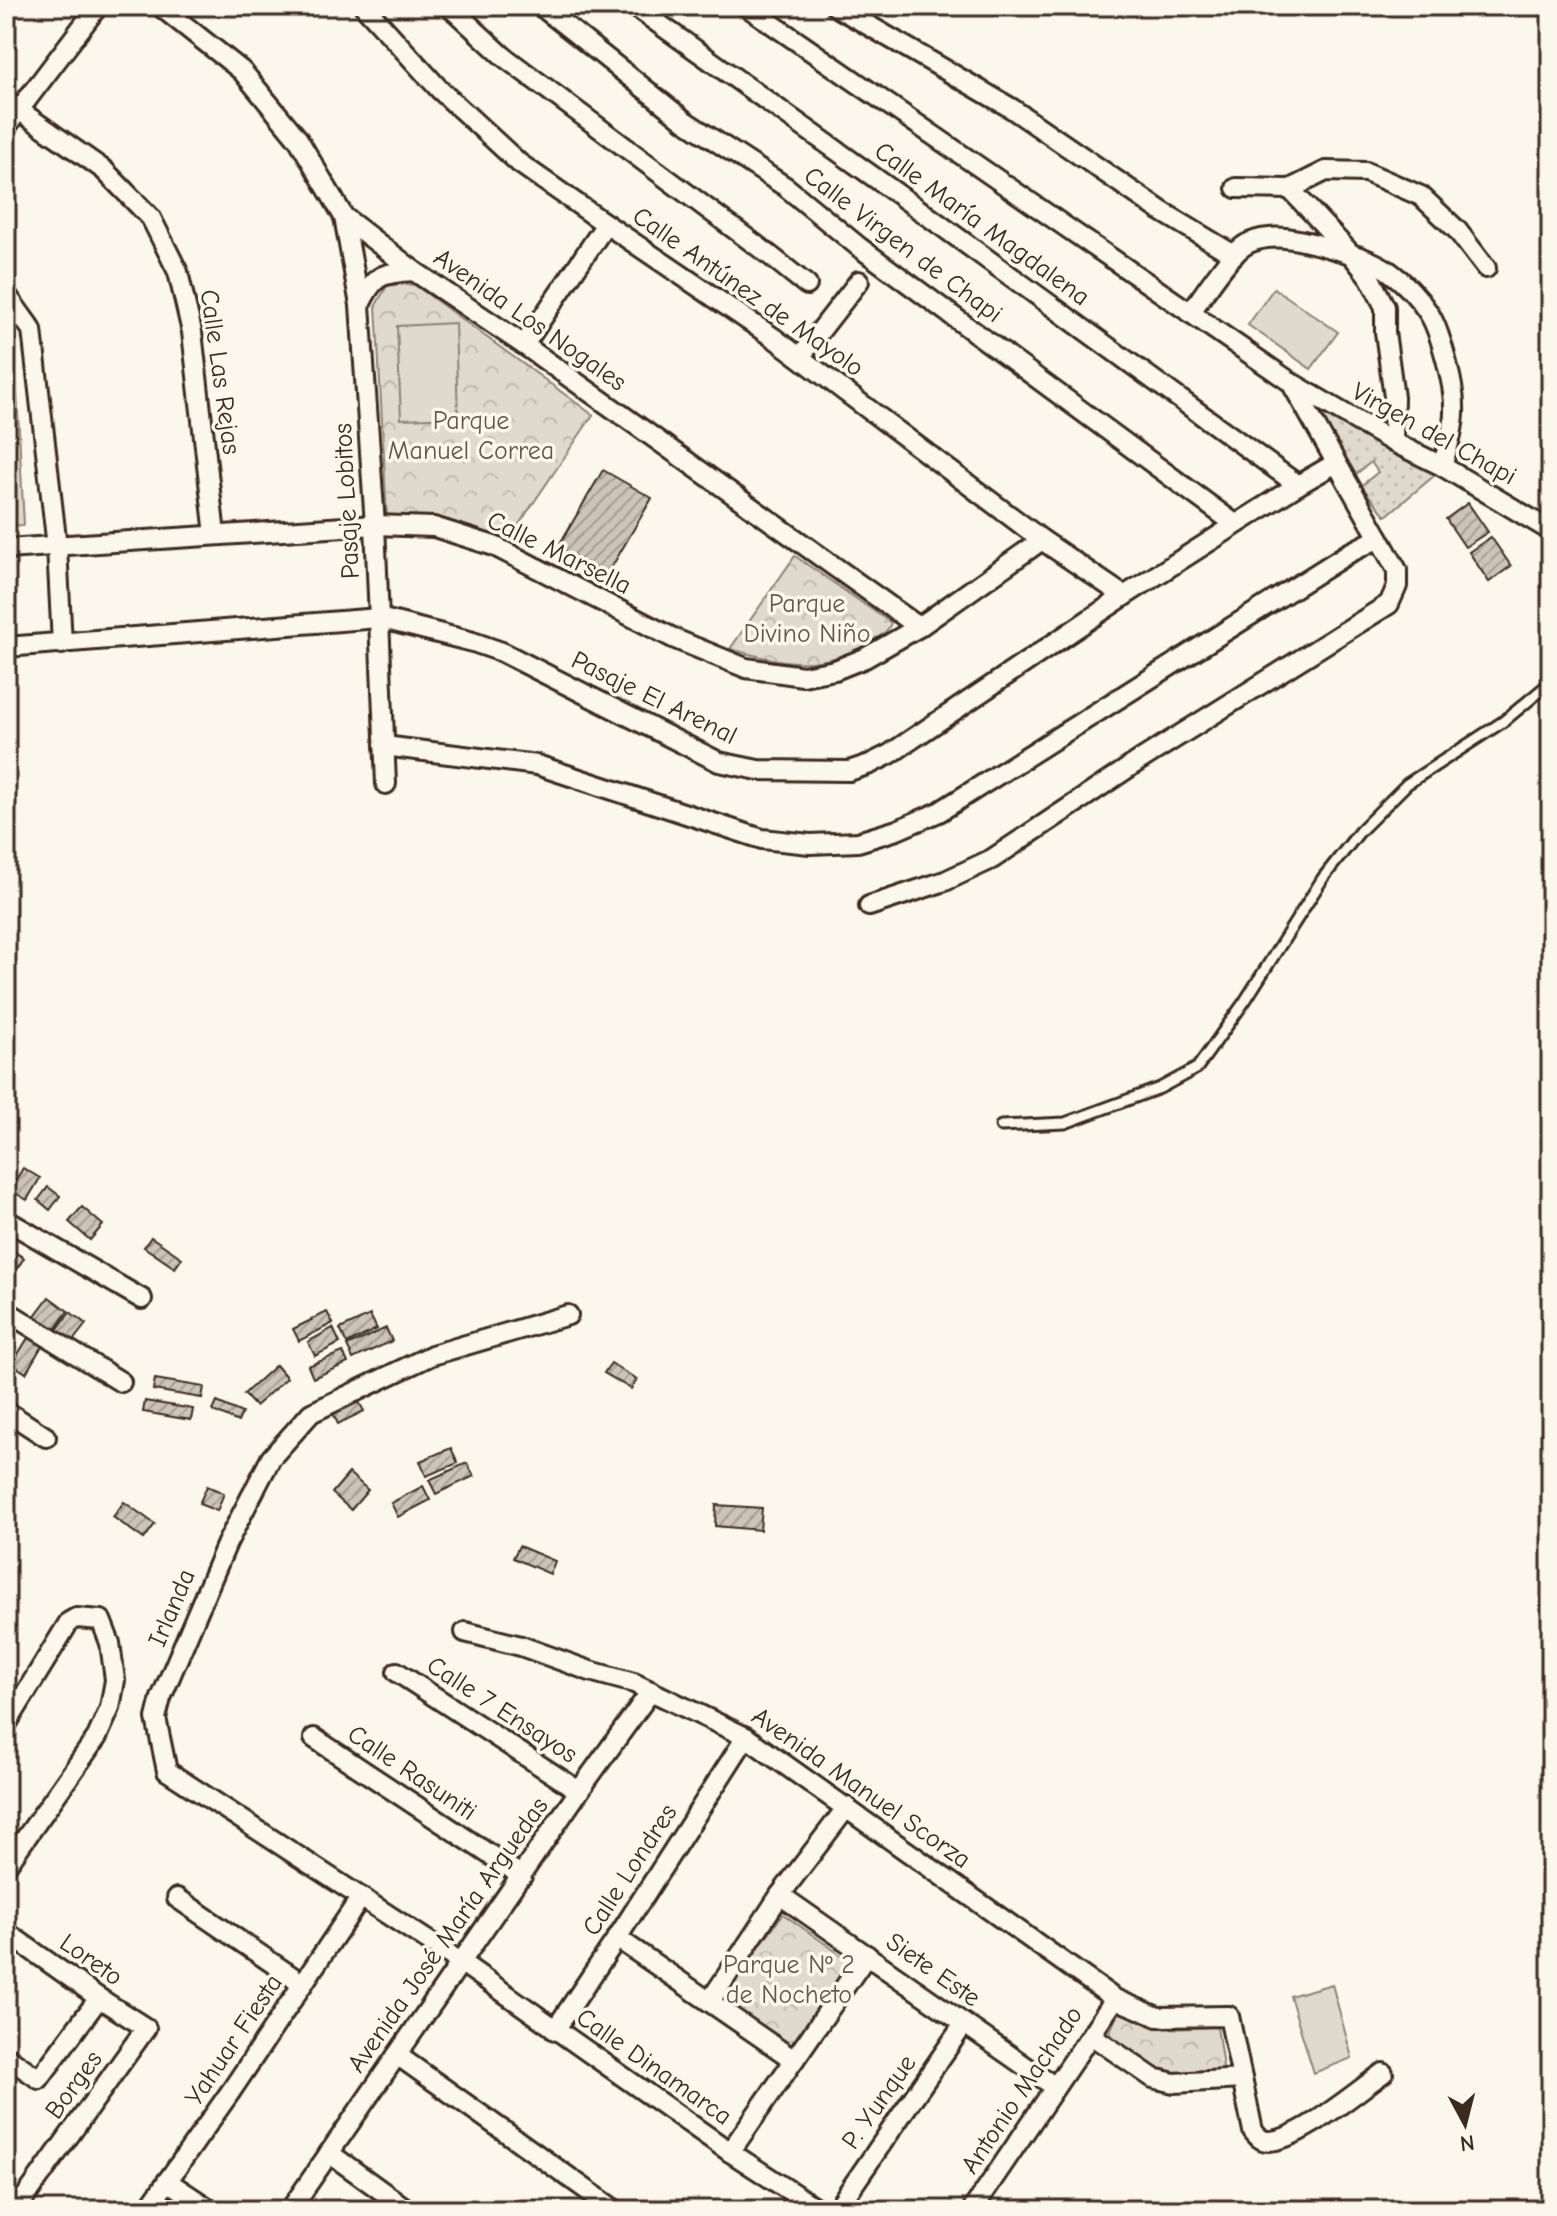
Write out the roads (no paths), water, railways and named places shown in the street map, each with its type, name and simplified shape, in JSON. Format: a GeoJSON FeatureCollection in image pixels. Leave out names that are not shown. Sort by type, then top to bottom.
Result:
{"type":"FeatureCollection","features":[{"type":"Feature","properties":{"kind":"street"},"geometry":{"type":"LineString","coordinates":[[6,127],[12,106],[98,6]]}},
{"type":"Feature","properties":{"kind":"street","name":"Avenida Los Nogales"},"geometry":{"type":"LineString","coordinates":[[160,6],[242,71],[298,139],[344,217],[414,271],[524,345],[919,627]]}},
{"type":"Feature","properties":{"kind":"street","name":"Calle Antúnez de Mayolo"},"geometry":{"type":"LineString","coordinates":[[364,6],[440,90],[519,163],[800,357],[1042,540],[1124,596]]}},
{"type":"Feature","properties":{"kind":"street"},"geometry":{"type":"LineString","coordinates":[[449,6],[503,56],[807,285]]}},
{"type":"Feature","properties":{"kind":"street","name":"Calle Virgen de Chapi"},"geometry":{"type":"LineString","coordinates":[[541,6],[685,121],[786,187],[859,247],[1235,524]]}},
{"type":"Feature","properties":{"kind":"street","name":"Calle María Magdalena"},"geometry":{"type":"LineString","coordinates":[[634,6],[1298,485]]}},
{"type":"Feature","properties":{"kind":"street","name":"Virgen del Chapi"},"geometry":{"type":"LineString","coordinates":[[746,6],[1292,383],[1551,531]]}},
{"type":"Feature","properties":{"kind":"street"},"geometry":{"type":"LineString","coordinates":[[835,6],[1011,108],[1161,211],[1234,255]]}},
{"type":"Feature","properties":{"kind":"street","name":"Calle Las Rejas"},"geometry":{"type":"LineString","coordinates":[[12,106],[104,170],[151,218],[178,272],[192,332],[215,535]]}},
{"type":"Feature","properties":{"kind":"street"},"geometry":{"type":"LineString","coordinates":[[1236,188],[1290,189],[1326,171],[1366,172],[1421,196],[1457,230],[1486,268]]}},
{"type":"Feature","properties":{"kind":"street"},"geometry":{"type":"LineString","coordinates":[[1290,189],[1351,254],[1370,278],[1385,307],[1385,332],[1394,397],[1393,442]]}},
{"type":"Feature","properties":{"kind":"street","name":"Pasaje Lobitos"},"geometry":{"type":"LineString","coordinates":[[344,217],[360,305],[375,525],[386,784]]}},
{"type":"Feature","properties":{"kind":"street"},"geometry":{"type":"LineString","coordinates":[[524,345],[606,224]]}},
{"type":"Feature","properties":{"kind":"street"},"geometry":{"type":"LineString","coordinates":[[1190,313],[1234,255],[1247,243],[1268,238],[1297,238],[1351,254],[1387,270],[1406,285],[1429,314],[1445,358],[1454,406],[1450,443],[1442,466]]}},
{"type":"Feature","properties":{"kind":"street"},"geometry":{"type":"LineString","coordinates":[[360,305],[369,285],[389,273],[414,271]]}},
{"type":"Feature","properties":{"kind":"street"},"geometry":{"type":"LineString","coordinates":[[800,357],[859,281]]}},
{"type":"Feature","properties":{"kind":"street"},"geometry":{"type":"LineString","coordinates":[[6,294],[32,330],[57,547],[62,644]]}},
{"type":"Feature","properties":{"kind":"street"},"geometry":{"type":"LineString","coordinates":[[869,906],[945,881],[992,859],[1140,760],[1389,604],[1397,586],[1397,570],[1292,383]]}},
{"type":"Feature","properties":{"kind":"street","name":"Pasaje El Arenal"},"geometry":{"type":"LineString","coordinates":[[6,647],[379,618],[502,652],[719,762],[758,770],[849,771],[890,754],[1124,596],[1336,463]]}},
{"type":"Feature","properties":{"kind":"street","name":"Calle Marsella"},"geometry":{"type":"LineString","coordinates":[[6,549],[375,525],[434,527],[494,546],[675,639],[746,668],[803,676],[835,670],[865,658],[919,627],[1042,540]]}},
{"type":"Feature","properties":{"kind":"street"},"geometry":{"type":"LineString","coordinates":[[384,746],[537,765],[762,839],[810,844],[858,842],[939,812],[1335,562],[1379,538]]}},
{"type":"Feature","properties":{"kind":"street"},"geometry":{"type":"LineString","coordinates":[[7,1222],[142,1299]]}},
{"type":"Feature","properties":{"kind":"street"},"geometry":{"type":"LineString","coordinates":[[6,1311],[121,1382]]}},
{"type":"Feature","properties":{"kind":"street","name":"Irlanda"},"geometry":{"type":"LineString","coordinates":[[462,1963],[167,1771],[156,1718],[161,1698],[227,1543],[271,1458],[311,1413],[432,1355],[568,1315]]}},
{"type":"Feature","properties":{"kind":"street"},"geometry":{"type":"LineString","coordinates":[[6,1411],[46,1437]]}},
{"type":"Feature","properties":{"kind":"street"},"geometry":{"type":"LineString","coordinates":[[6,1866],[97,1737],[110,1708],[115,1680],[110,1643],[101,1620],[76,1618],[69,1622],[7,1723]]}},
{"type":"Feature","properties":{"kind":"street","name":"Avenida Manuel Scorza"},"geometry":{"type":"LineString","coordinates":[[465,1632],[521,1646],[634,1683],[746,1737],[1115,1999],[1158,2017],[1229,2016],[1242,2079]]}},
{"type":"Feature","properties":{"kind":"street","name":"Calle 7 Ensayos"},"geometry":{"type":"LineString","coordinates":[[397,1672],[579,1791]]}},
{"type":"Feature","properties":{"kind":"street","name":"Avenida José María Arguedas"},"geometry":{"type":"LineString","coordinates":[[290,2210],[651,1691]]}},
{"type":"Feature","properties":{"kind":"street","name":"Calle Londres"},"geometry":{"type":"LineString","coordinates":[[555,2030],[746,1737]]}},
{"type":"Feature","properties":{"kind":"street","name":"Calle Rasuniti"},"geometry":{"type":"LineString","coordinates":[[314,1738],[522,1876]]}},
{"type":"Feature","properties":{"kind":"street"},"geometry":{"type":"LineString","coordinates":[[710,2001],[780,1895],[847,1807]]}},
{"type":"Feature","properties":{"kind":"street","name":"Siete Este"},"geometry":{"type":"LineString","coordinates":[[780,1895],[1055,2087]]}},
{"type":"Feature","properties":{"kind":"street","name":"Yahuar Fiesta"},"geometry":{"type":"LineString","coordinates":[[147,2210],[361,1897]]}},
{"type":"Feature","properties":{"kind":"street"},"geometry":{"type":"LineString","coordinates":[[177,1898],[303,1984]]}},
{"type":"Feature","properties":{"kind":"street","name":"Loreto"},"geometry":{"type":"LineString","coordinates":[[6,1932],[146,2028]]}},
{"type":"Feature","properties":{"kind":"street"},"geometry":{"type":"LineString","coordinates":[[617,1938],[794,2060]]}},
{"type":"Feature","properties":{"kind":"street"},"geometry":{"type":"LineString","coordinates":[[730,2152],[867,1955]]}},
{"type":"Feature","properties":{"kind":"street","name":"Calle Dinamarca"},"geometry":{"type":"LineString","coordinates":[[462,1963],[730,2152],[819,2210]]}},
{"type":"Feature","properties":{"kind":"street"},"geometry":{"type":"LineString","coordinates":[[6,2056],[39,2079],[99,1998]]}},
{"type":"Feature","properties":{"kind":"street","name":"Antonio Machado"},"geometry":{"type":"LineString","coordinates":[[972,2210],[1115,1999]]}},
{"type":"Feature","properties":{"kind":"street","name":"P. Yunque"},"geometry":{"type":"LineString","coordinates":[[836,2210],[964,2024]]}},
{"type":"Feature","properties":{"kind":"street","name":"Borges"},"geometry":{"type":"LineString","coordinates":[[21,2208],[146,2028]]}},
{"type":"Feature","properties":{"kind":"street"},"geometry":{"type":"LineString","coordinates":[[1091,2035],[1153,2078],[1174,2083],[1242,2079],[1253,2131],[1266,2141],[1286,2137],[1312,2123],[1383,2073]]}},
{"type":"Feature","properties":{"kind":"street"},"geometry":{"type":"LineString","coordinates":[[397,2055],[615,2210]]}},
{"type":"Feature","properties":{"kind":"street"},"geometry":{"type":"LineString","coordinates":[[329,2153],[408,2210]]}},
{"type":"Feature","properties":{"kind":"street"},"geometry":{"type":"LineString","coordinates":[[167,2181],[211,2210]]}},
{"type":"Feature","properties":{"kind":"lane"},"geometry":{"type":"LineString","coordinates":[[1001,1126],[1065,1123],[1160,1088],[1197,1068],[1245,1001],[1323,878],[1360,831],[1407,784],[1504,721],[1551,682]]}},
{"type":"Feature","properties":{"kind":"park label","name":"Parque Manuel Correa"},"geometry":{"type":"Point","coordinates":[471,436]}},
{"type":"Feature","properties":{"kind":"park label","name":"Parque Divino Niño"},"geometry":{"type":"Point","coordinates":[807,619]}},
{"type":"Feature","properties":{"kind":"park label","name":"Parque Nº 2 de Nocheto"},"geometry":{"type":"Point","coordinates":[789,1980]}}]}
